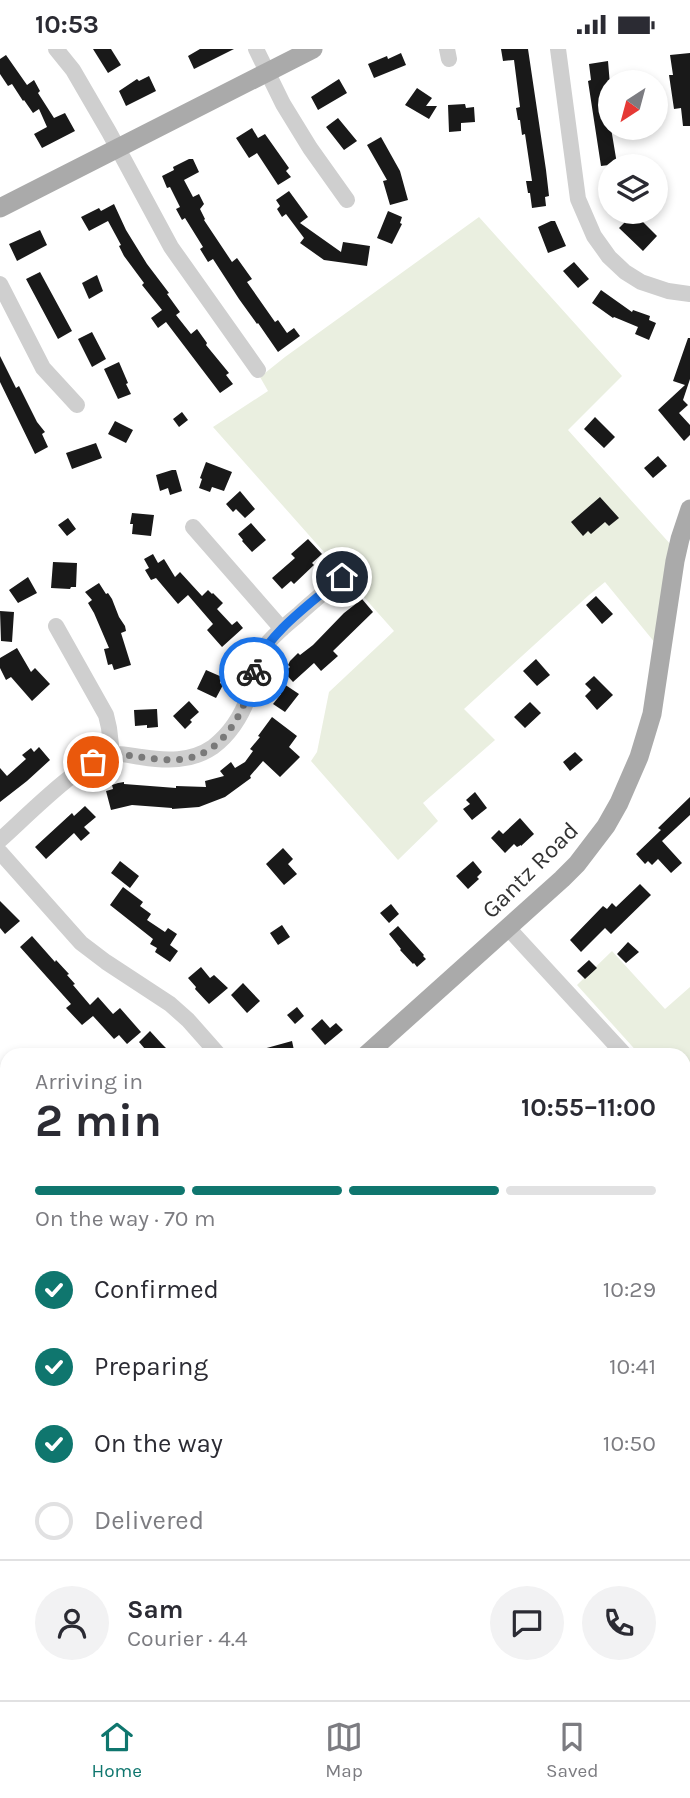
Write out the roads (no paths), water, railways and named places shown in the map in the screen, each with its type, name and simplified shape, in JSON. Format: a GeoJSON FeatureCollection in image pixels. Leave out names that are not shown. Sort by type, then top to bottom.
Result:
{"type":"FeatureCollection","features":[{"type":"Feature","properties":{"kind":"main road"},"geometry":{"type":"LineString","coordinates":[[0,208],[313,49]]}},
{"type":"Feature","properties":{"kind":"main road","name":"Gantz Road"},"geometry":{"type":"LineString","coordinates":[[374,1048],[562,879],[606,826],[639,757],[652,714],[675,561],[690,509]]}},
{"type":"Feature","properties":{"kind":"street"},"geometry":{"type":"LineString","coordinates":[[56,49],[74,70],[170,247],[258,370]]}},
{"type":"Feature","properties":{"kind":"street"},"geometry":{"type":"LineString","coordinates":[[256,49],[283,104],[347,200]]}},
{"type":"Feature","properties":{"kind":"street"},"geometry":{"type":"LineString","coordinates":[[558,49],[578,199],[594,236],[609,257],[641,282],[668,291],[690,294]]}},
{"type":"Feature","properties":{"kind":"street"},"geometry":{"type":"LineString","coordinates":[[0,284],[43,368],[77,405]]}},
{"type":"Feature","properties":{"kind":"street"},"geometry":{"type":"LineString","coordinates":[[193,527],[282,629]]}},
{"type":"Feature","properties":{"kind":"street"},"geometry":{"type":"LineString","coordinates":[[0,840],[73,776],[100,758],[112,754],[185,759],[214,746],[237,721],[249,696],[256,663],[266,645],[342,577]]}},
{"type":"Feature","properties":{"kind":"street"},"geometry":{"type":"LineString","coordinates":[[56,626],[106,715],[112,754]]}},
{"type":"Feature","properties":{"kind":"street"},"geometry":{"type":"LineString","coordinates":[[0,852],[80,943],[170,1004],[213,1048]]}},
{"type":"Feature","properties":{"kind":"street"},"geometry":{"type":"LineString","coordinates":[[508,928],[619,1048]]}}]}
